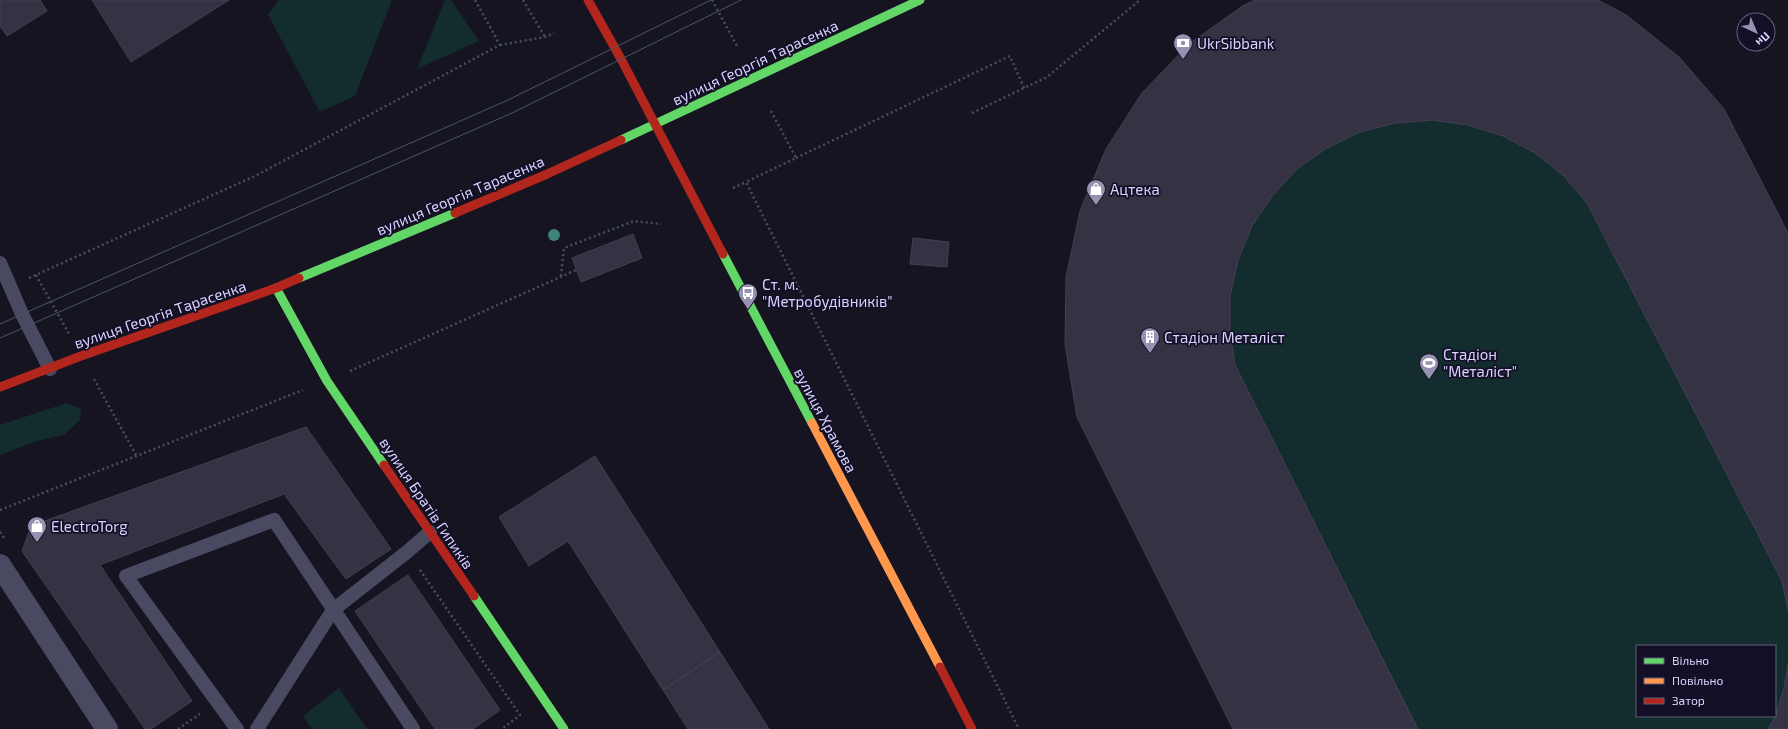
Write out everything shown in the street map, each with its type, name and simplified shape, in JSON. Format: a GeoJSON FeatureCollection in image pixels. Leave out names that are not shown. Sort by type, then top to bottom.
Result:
{"type":"FeatureCollection","features":[{"type":"Feature","properties":{"kind":"street","name":"вулиця Храмова"},"geometry":{"type":"LineString","coordinates":[[588,0],[621,59],[972,729]]}},
{"type":"Feature","properties":{"kind":"street","name":"вулиця Георгія Тарасенка"},"geometry":{"type":"LineString","coordinates":[[0,387],[81,356],[276,288],[545,175],[655,125],[920,0]]}},
{"type":"Feature","properties":{"kind":"street","name":"вулиця Братів Гипиків"},"geometry":{"type":"LineString","coordinates":[[276,288],[327,381],[564,729]]}},
{"type":"Feature","properties":{"kind":"street"},"geometry":{"type":"LineString","coordinates":[[0,565],[107,729]]}},
{"type":"Feature","properties":{"kind":"lane"},"geometry":{"type":"LineString","coordinates":[[0,263],[22,314],[50,369]]}},
{"type":"Feature","properties":{"kind":"lane"},"geometry":{"type":"LineString","coordinates":[[237,729],[126,576],[274,520],[413,729]]}},
{"type":"Feature","properties":{"kind":"lane"},"geometry":{"type":"LineString","coordinates":[[257,729],[333,610],[430,532]]}},
{"type":"Feature","properties":{"kind":"path"},"geometry":{"type":"LineString","coordinates":[[475,0],[500,45]]}},
{"type":"Feature","properties":{"kind":"path"},"geometry":{"type":"LineString","coordinates":[[524,0],[544,37]]}},
{"type":"Feature","properties":{"kind":"path"},"geometry":{"type":"LineString","coordinates":[[712,0],[736,46]]}},
{"type":"Feature","properties":{"kind":"path"},"geometry":{"type":"LineString","coordinates":[[972,113],[1047,77],[1140,0]]}},
{"type":"Feature","properties":{"kind":"path"},"geometry":{"type":"LineString","coordinates":[[11,286],[255,176],[500,45],[544,37],[554,32]]}},
{"type":"Feature","properties":{"kind":"path"},"geometry":{"type":"LineString","coordinates":[[733,188],[1010,56],[1024,88]]}},
{"type":"Feature","properties":{"kind":"path"},"geometry":{"type":"LineString","coordinates":[[772,111],[796,158]]}},
{"type":"Feature","properties":{"kind":"path"},"geometry":{"type":"LineString","coordinates":[[746,182],[1019,729]]}},
{"type":"Feature","properties":{"kind":"path"},"geometry":{"type":"LineString","coordinates":[[561,276],[564,248],[634,221],[661,224]]}},
{"type":"Feature","properties":{"kind":"path"},"geometry":{"type":"LineString","coordinates":[[0,510],[136,455],[327,381],[576,270]]}},
{"type":"Feature","properties":{"kind":"path"},"geometry":{"type":"LineString","coordinates":[[36,275],[70,336]]}},
{"type":"Feature","properties":{"kind":"path"},"geometry":{"type":"LineString","coordinates":[[93,378],[136,455]]}},
{"type":"Feature","properties":{"kind":"path"},"geometry":{"type":"LineString","coordinates":[[407,552],[520,715],[502,729]]}},
{"type":"Feature","properties":{"kind":"path"},"geometry":{"type":"LineString","coordinates":[[178,729],[218,702]]}},
{"type":"Feature","properties":{"kind":"green space"},"geometry":{"type":"Polygon","coordinates":[[[278,0],[392,0],[355,96],[320,112],[268,15],[278,0]]]}},
{"type":"Feature","properties":{"kind":"green space"},"geometry":{"type":"Polygon","coordinates":[[[445,0],[451,0],[479,41],[417,69],[445,0]]]}},
{"type":"Feature","properties":{"kind":"green space","name":"Стадіон \"Металіст\""},"geometry":{"type":"Polygon","coordinates":[[[1255,0],[1598,0],[1626,15],[1679,57],[1724,109],[1788,233],[1788,729],[1233,729],[1077,417],[1065,344],[1066,277],[1080,211],[1106,149],[1142,93],[1244,5],[1255,0]]]}},
{"type":"Feature","properties":{"kind":"green space"},"geometry":{"type":"Polygon","coordinates":[[[67,403],[81,409],[80,420],[64,435],[40,440],[0,455],[0,425],[67,403]]]}},
{"type":"Feature","properties":{"kind":"green space"},"geometry":{"type":"Polygon","coordinates":[[[339,688],[367,729],[312,729],[303,716],[339,688]]]}},
{"type":"Feature","properties":{"kind":"building"},"geometry":{"type":"Polygon","coordinates":[[[0,0],[40,0],[47,11],[7,36],[0,26],[0,0]]]}},
{"type":"Feature","properties":{"kind":"building"},"geometry":{"type":"Polygon","coordinates":[[[92,0],[229,0],[131,62],[92,0]]]}},
{"type":"Feature","properties":{"kind":"building","name":"Стадіон Металіст"},"geometry":{"type":"Polygon","coordinates":[[[1255,0],[1598,0],[1626,15],[1679,57],[1724,109],[1788,233],[1788,610],[1782,581],[1587,203],[1564,176],[1535,153],[1503,136],[1468,125],[1432,120],[1395,123],[1360,132],[1327,148],[1297,169],[1272,196],[1252,226],[1238,260],[1230,296],[1230,332],[1235,365],[1418,729],[1233,729],[1077,417],[1065,344],[1066,277],[1080,211],[1106,149],[1142,93],[1189,44],[1244,5],[1255,0]]]}},
{"type":"Feature","properties":{"kind":"building"},"geometry":{"type":"Polygon","coordinates":[[[633,234],[642,258],[581,282],[572,258],[633,234]]]}},
{"type":"Feature","properties":{"kind":"building"},"geometry":{"type":"Polygon","coordinates":[[[913,238],[949,242],[947,267],[910,264],[913,238]]]}},
{"type":"Feature","properties":{"kind":"building"},"geometry":{"type":"Polygon","coordinates":[[[306,427],[391,549],[346,579],[284,494],[100,565],[192,701],[151,729],[145,729],[22,551],[31,526],[306,427]]]}},
{"type":"Feature","properties":{"kind":"building"},"geometry":{"type":"Polygon","coordinates":[[[595,456],[720,652],[663,690],[568,541],[529,566],[499,517],[595,456]]]}},
{"type":"Feature","properties":{"kind":"building"},"geometry":{"type":"Polygon","coordinates":[[[408,575],[500,710],[473,729],[435,729],[355,611],[408,575]]]}},
{"type":"Feature","properties":{"kind":"building"},"geometry":{"type":"Polygon","coordinates":[[[720,652],[769,729],[688,729],[663,690],[720,652]]]}},
{"type":"Feature","properties":{"kind":"building"},"geometry":{"type":"Polygon","coordinates":[[[1788,664],[1788,729],[1768,729],[1774,717],[1776,717],[1784,688],[1788,664]]]}},
{"type":"Feature","properties":{"kind":"tram line"},"geometry":{"type":"LineString","coordinates":[[0,324],[508,100],[711,0]]}},
{"type":"Feature","properties":{"kind":"tram line"},"geometry":{"type":"LineString","coordinates":[[0,338],[512,113],[741,0]]}},
{"type":"Feature","properties":{"kind":"traffic: fast"},"geometry":{"type":"LineString","coordinates":[[621,140],[920,0]]}},
{"type":"Feature","properties":{"kind":"traffic: fast"},"geometry":{"type":"LineString","coordinates":[[299,278],[455,213]]}},
{"type":"Feature","properties":{"kind":"traffic: fast"},"geometry":{"type":"LineString","coordinates":[[723,254],[812,423]]}},
{"type":"Feature","properties":{"kind":"traffic: fast"},"geometry":{"type":"LineString","coordinates":[[276,288],[327,381],[384,465]]}},
{"type":"Feature","properties":{"kind":"traffic: fast"},"geometry":{"type":"LineString","coordinates":[[474,596],[564,729]]}},
{"type":"Feature","properties":{"kind":"traffic: slow"},"geometry":{"type":"LineString","coordinates":[[812,423],[940,667]]}},
{"type":"Feature","properties":{"kind":"traffic: jam"},"geometry":{"type":"LineString","coordinates":[[588,0],[621,59],[723,254]]}},
{"type":"Feature","properties":{"kind":"traffic: jam"},"geometry":{"type":"LineString","coordinates":[[455,213],[545,175],[621,140]]}},
{"type":"Feature","properties":{"kind":"traffic: jam"},"geometry":{"type":"LineString","coordinates":[[0,387],[81,356],[276,288],[299,278]]}},
{"type":"Feature","properties":{"kind":"traffic: jam"},"geometry":{"type":"LineString","coordinates":[[384,465],[474,596]]}},
{"type":"Feature","properties":{"kind":"traffic: jam"},"geometry":{"type":"LineString","coordinates":[[940,667],[972,729]]}},
{"type":"Feature","properties":{"kind":"place","name":"UkrSibbank"},"geometry":{"type":"Point","coordinates":[1183,60]}},
{"type":"Feature","properties":{"kind":"place","name":"Ацтека"},"geometry":{"type":"Point","coordinates":[1096,206]}},
{"type":"Feature","properties":{"kind":"place","name":"Ст. м. \"Метробудівників\""},"geometry":{"type":"Point","coordinates":[748,310]}},
{"type":"Feature","properties":{"kind":"place","name":"Стадіон Металіст"},"geometry":{"type":"Point","coordinates":[1150,354]}},
{"type":"Feature","properties":{"kind":"place","name":"Стадіон \"Металіст\""},"geometry":{"type":"Point","coordinates":[1429,380]}},
{"type":"Feature","properties":{"kind":"place","name":"ElectroTorg"},"geometry":{"type":"Point","coordinates":[37,543]}}]}
